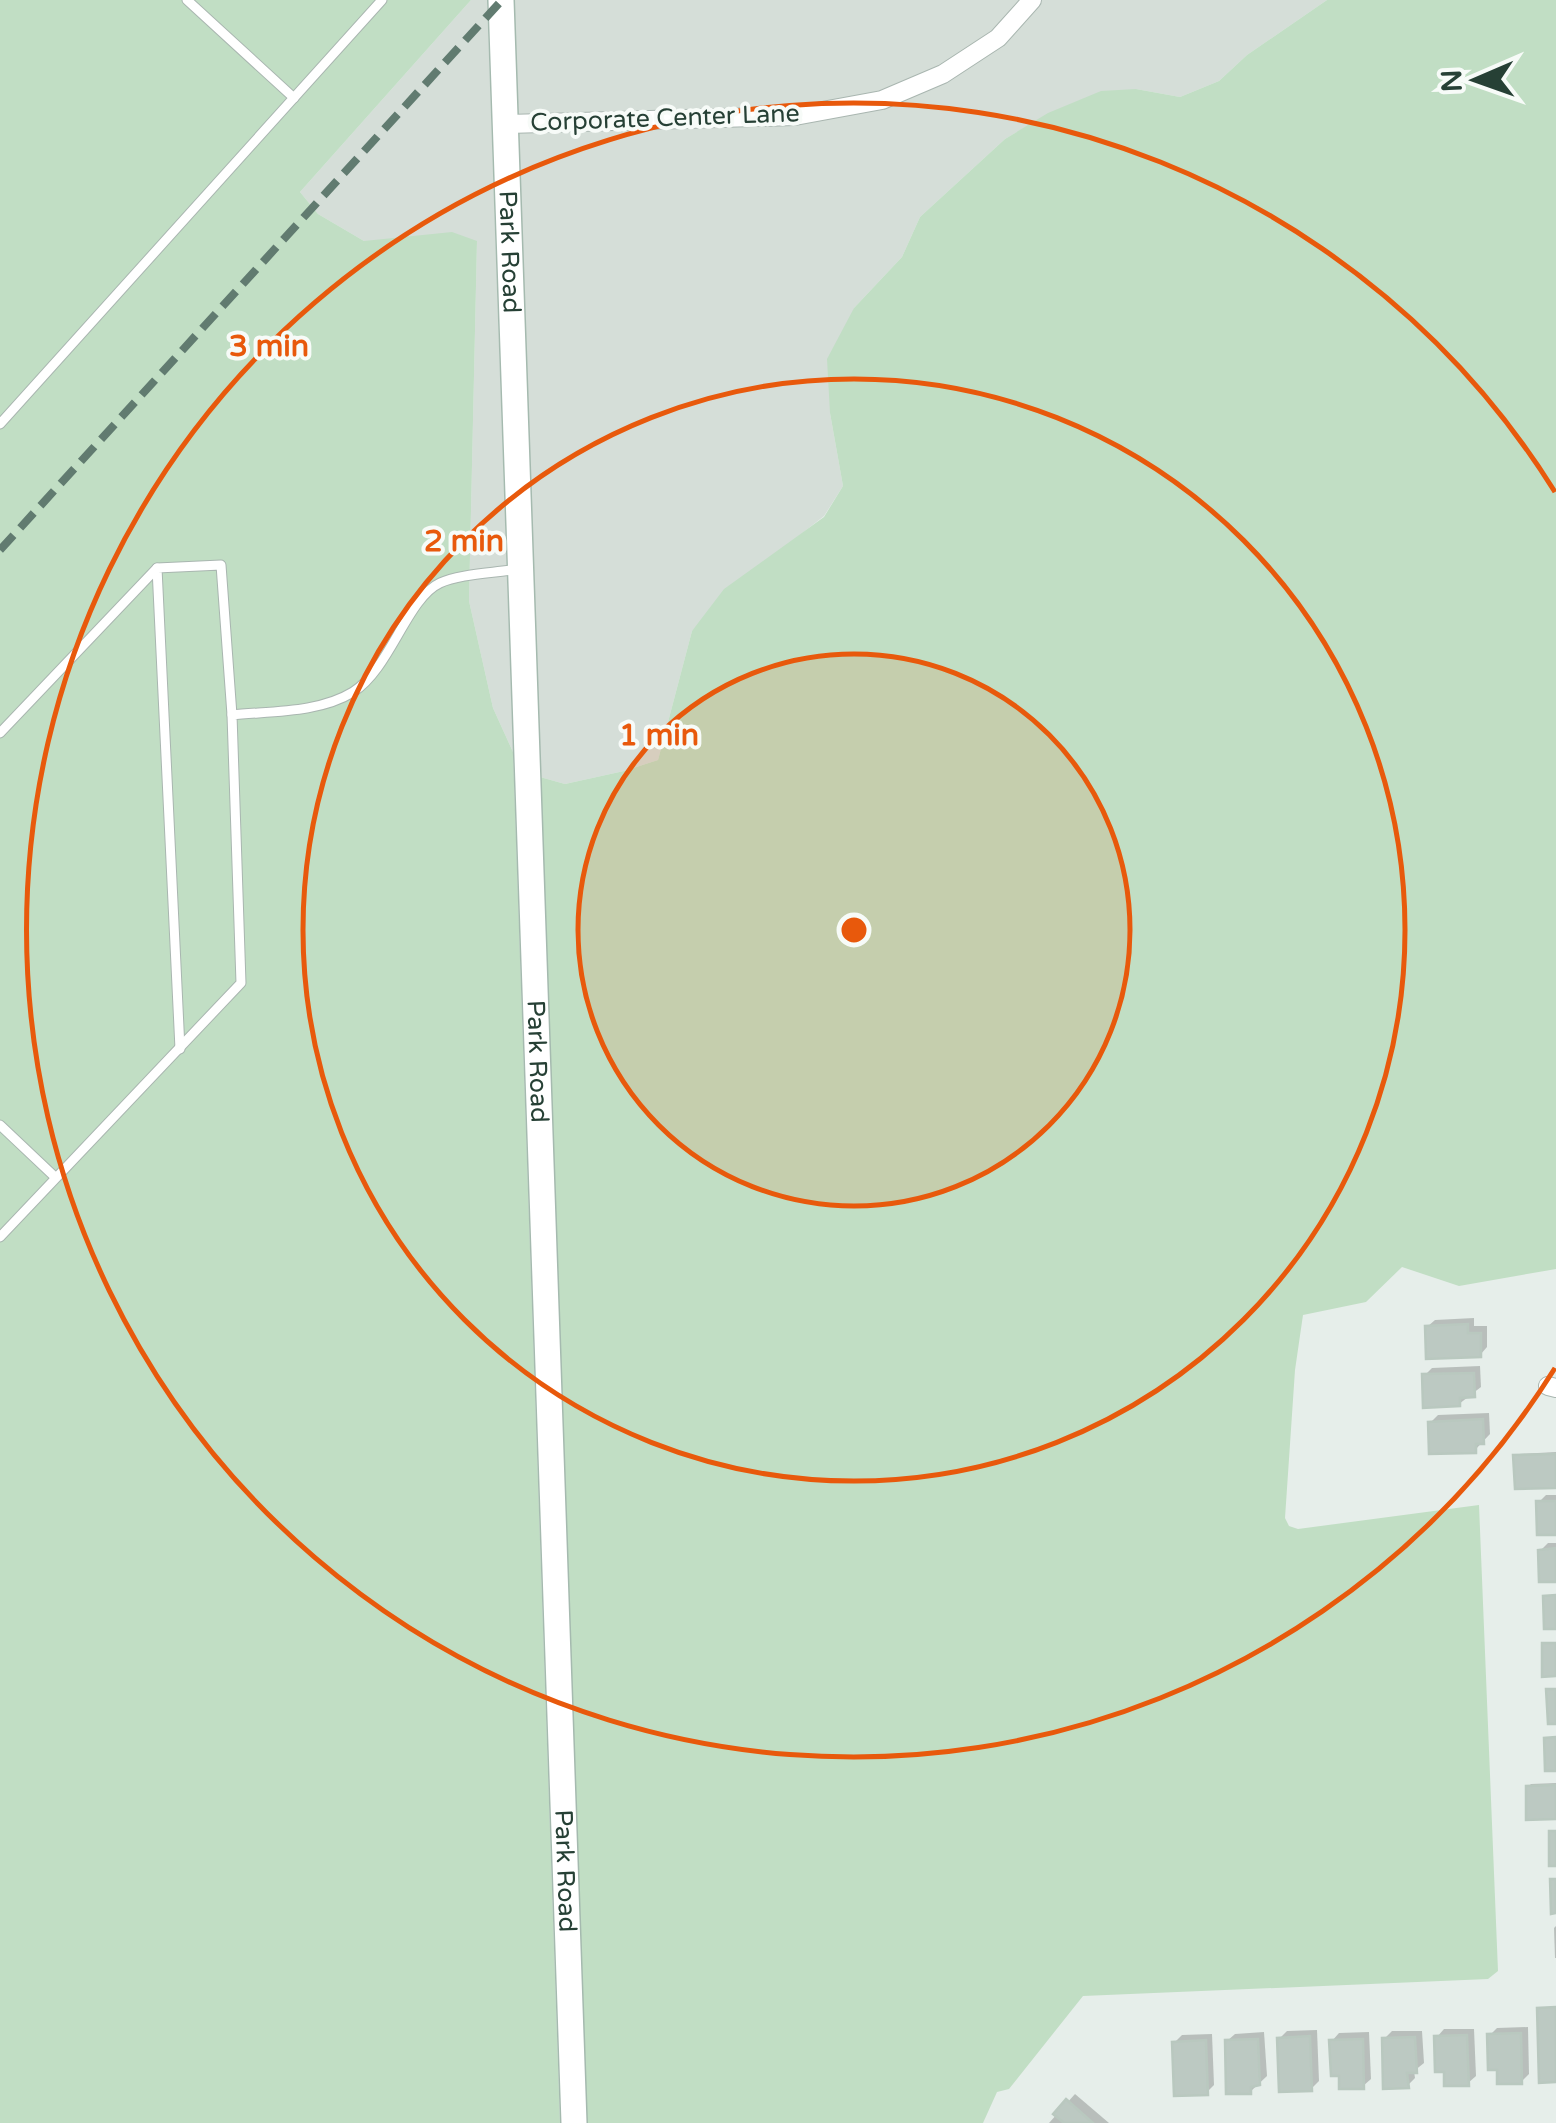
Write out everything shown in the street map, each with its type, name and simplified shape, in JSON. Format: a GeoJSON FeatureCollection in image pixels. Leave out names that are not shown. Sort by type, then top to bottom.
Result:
{"type":"FeatureCollection","features":[{"type":"Feature","properties":{"kind":"street","name":"Park Road"},"geometry":{"type":"LineString","coordinates":[[501,0],[574,2123]]}},
{"type":"Feature","properties":{"kind":"street","name":"Corporate Center Lane"},"geometry":{"type":"LineString","coordinates":[[504,124],[796,116],[882,100],[942,74],[998,38],[1032,0]]}},
{"type":"Feature","properties":{"kind":"lane"},"geometry":{"type":"LineString","coordinates":[[187,0],[294,98]]}},
{"type":"Feature","properties":{"kind":"lane"},"geometry":{"type":"LineString","coordinates":[[0,424],[382,0]]}},
{"type":"Feature","properties":{"kind":"lane"},"geometry":{"type":"LineString","coordinates":[[0,733],[157,568],[221,565],[232,716],[241,983],[0,1236]]}},
{"type":"Feature","properties":{"kind":"lane"},"geometry":{"type":"LineString","coordinates":[[157,568],[180,1049]]}},
{"type":"Feature","properties":{"kind":"lane"},"geometry":{"type":"LineString","coordinates":[[232,716],[306,708],[354,692],[372,676],[426,594],[440,583],[520,568]]}},
{"type":"Feature","properties":{"kind":"lane"},"geometry":{"type":"LineString","coordinates":[[0,1125],[55,1177]]}},
{"type":"Feature","properties":{"kind":"shaded area"},"geometry":{"type":"Polygon","coordinates":[[[471,0],[487,0],[513,752],[493,708],[469,601],[477,241],[364,241],[318,214],[300,192],[471,0]]]}},
{"type":"Feature","properties":{"kind":"shaded area"},"geometry":{"type":"Polygon","coordinates":[[[514,0],[1327,0],[1247,55],[1219,81],[1180,97],[1136,89],[1024,128],[1005,139],[920,217],[902,257],[854,308],[830,413],[843,486],[824,516],[692,631],[658,760],[565,784],[540,777],[514,0]]]}},
{"type":"Feature","properties":{"kind":"green space"},"geometry":{"type":"Polygon","coordinates":[[[0,0],[471,0],[300,192],[318,214],[364,241],[452,232],[477,241],[469,601],[493,708],[513,752],[560,2123],[0,2123],[0,0]]]}},
{"type":"Feature","properties":{"kind":"green space"},"geometry":{"type":"Polygon","coordinates":[[[1327,0],[1556,0],[1556,1269],[1459,1286],[1402,1267],[1366,1302],[1303,1315],[1295,1370],[1285,1518],[1289,1526],[1298,1529],[1479,1505],[1498,1971],[1488,1979],[1083,1996],[1009,2089],[997,2092],[983,2123],[587,2123],[540,777],[565,784],[658,760],[692,631],[724,589],[824,517],[843,486],[830,413],[827,359],[854,308],[902,257],[920,217],[1005,139],[1048,113],[1101,91],[1136,89],[1180,97],[1219,81],[1247,55],[1327,0]]]}},
{"type":"Feature","properties":{"kind":"building"},"geometry":{"type":"Polygon","coordinates":[[[1468,1324],[1468,1333],[1481,1333],[1481,1357],[1426,1359],[1425,1326],[1468,1324]]]}},
{"type":"Feature","properties":{"kind":"building"},"geometry":{"type":"Polygon","coordinates":[[[1474,1373],[1475,1397],[1460,1398],[1460,1406],[1423,1408],[1422,1374],[1474,1373]]]}},
{"type":"Feature","properties":{"kind":"building"},"geometry":{"type":"Polygon","coordinates":[[[1483,1419],[1484,1444],[1476,1444],[1476,1453],[1429,1454],[1428,1422],[1483,1419]]]}},
{"type":"Feature","properties":{"kind":"building"},"geometry":{"type":"Polygon","coordinates":[[[1556,1454],[1556,1488],[1515,1489],[1513,1455],[1556,1454]]]}},
{"type":"Feature","properties":{"kind":"building"},"geometry":{"type":"Polygon","coordinates":[[[1536,1501],[1556,1501],[1556,1535],[1537,1535],[1536,1501]]]}},
{"type":"Feature","properties":{"kind":"building"},"geometry":{"type":"Polygon","coordinates":[[[1556,1548],[1556,1582],[1539,1582],[1538,1550],[1556,1548]]]}},
{"type":"Feature","properties":{"kind":"building"},"geometry":{"type":"Polygon","coordinates":[[[1556,1595],[1556,1629],[1544,1629],[1543,1596],[1556,1595]]]}},
{"type":"Feature","properties":{"kind":"building"},"geometry":{"type":"Polygon","coordinates":[[[1542,1643],[1556,1643],[1556,1676],[1542,1677],[1542,1643]]]}},
{"type":"Feature","properties":{"kind":"building"},"geometry":{"type":"Polygon","coordinates":[[[1546,1689],[1556,1689],[1556,1724],[1548,1724],[1546,1689]]]}},
{"type":"Feature","properties":{"kind":"building"},"geometry":{"type":"Polygon","coordinates":[[[1556,1737],[1556,1771],[1545,1771],[1544,1738],[1556,1737]]]}},
{"type":"Feature","properties":{"kind":"building"},"geometry":{"type":"Polygon","coordinates":[[[1556,1785],[1556,1819],[1526,1820],[1526,1786],[1556,1785]]]}},
{"type":"Feature","properties":{"kind":"building"},"geometry":{"type":"Polygon","coordinates":[[[1549,1831],[1556,1831],[1556,1866],[1549,1866],[1549,1831]]]}},
{"type":"Feature","properties":{"kind":"building"},"geometry":{"type":"Polygon","coordinates":[[[1550,1879],[1556,1879],[1556,1913],[1551,1914],[1550,1879]]]}},
{"type":"Feature","properties":{"kind":"building"},"geometry":{"type":"Polygon","coordinates":[[[1556,2007],[1556,2082],[1539,2083],[1537,2008],[1556,2007]]]}},
{"type":"Feature","properties":{"kind":"building"},"geometry":{"type":"Polygon","coordinates":[[[1521,2033],[1522,2084],[1497,2084],[1497,2070],[1488,2070],[1487,2034],[1521,2033]]]}},
{"type":"Feature","properties":{"kind":"building"},"geometry":{"type":"Polygon","coordinates":[[[1467,2035],[1469,2086],[1444,2086],[1444,2072],[1435,2072],[1434,2036],[1467,2035]]]}},
{"type":"Feature","properties":{"kind":"building"},"geometry":{"type":"Polygon","coordinates":[[[1310,2036],[1312,2091],[1279,2092],[1277,2038],[1310,2036]]]}},
{"type":"Feature","properties":{"kind":"building"},"geometry":{"type":"Polygon","coordinates":[[[1415,2037],[1417,2073],[1407,2073],[1409,2088],[1383,2089],[1382,2038],[1415,2037]]]}},
{"type":"Feature","properties":{"kind":"building"},"geometry":{"type":"Polygon","coordinates":[[[1258,2039],[1260,2085],[1251,2087],[1251,2094],[1226,2094],[1225,2040],[1258,2039]]]}},
{"type":"Feature","properties":{"kind":"building"},"geometry":{"type":"Polygon","coordinates":[[[1363,2039],[1364,2089],[1339,2089],[1339,2076],[1331,2076],[1329,2040],[1363,2039]]]}},
{"type":"Feature","properties":{"kind":"building"},"geometry":{"type":"Polygon","coordinates":[[[1206,2040],[1208,2095],[1174,2096],[1172,2042],[1206,2040]]]}},
{"type":"Feature","properties":{"kind":"building"},"geometry":{"type":"Polygon","coordinates":[[[1066,2099],[1093,2123],[1064,2123],[1053,2114],[1066,2099]]]}},
{"type":"Feature","properties":{"kind":"railway"},"geometry":{"type":"LineString","coordinates":[[0,550],[502,0]]}}]}
